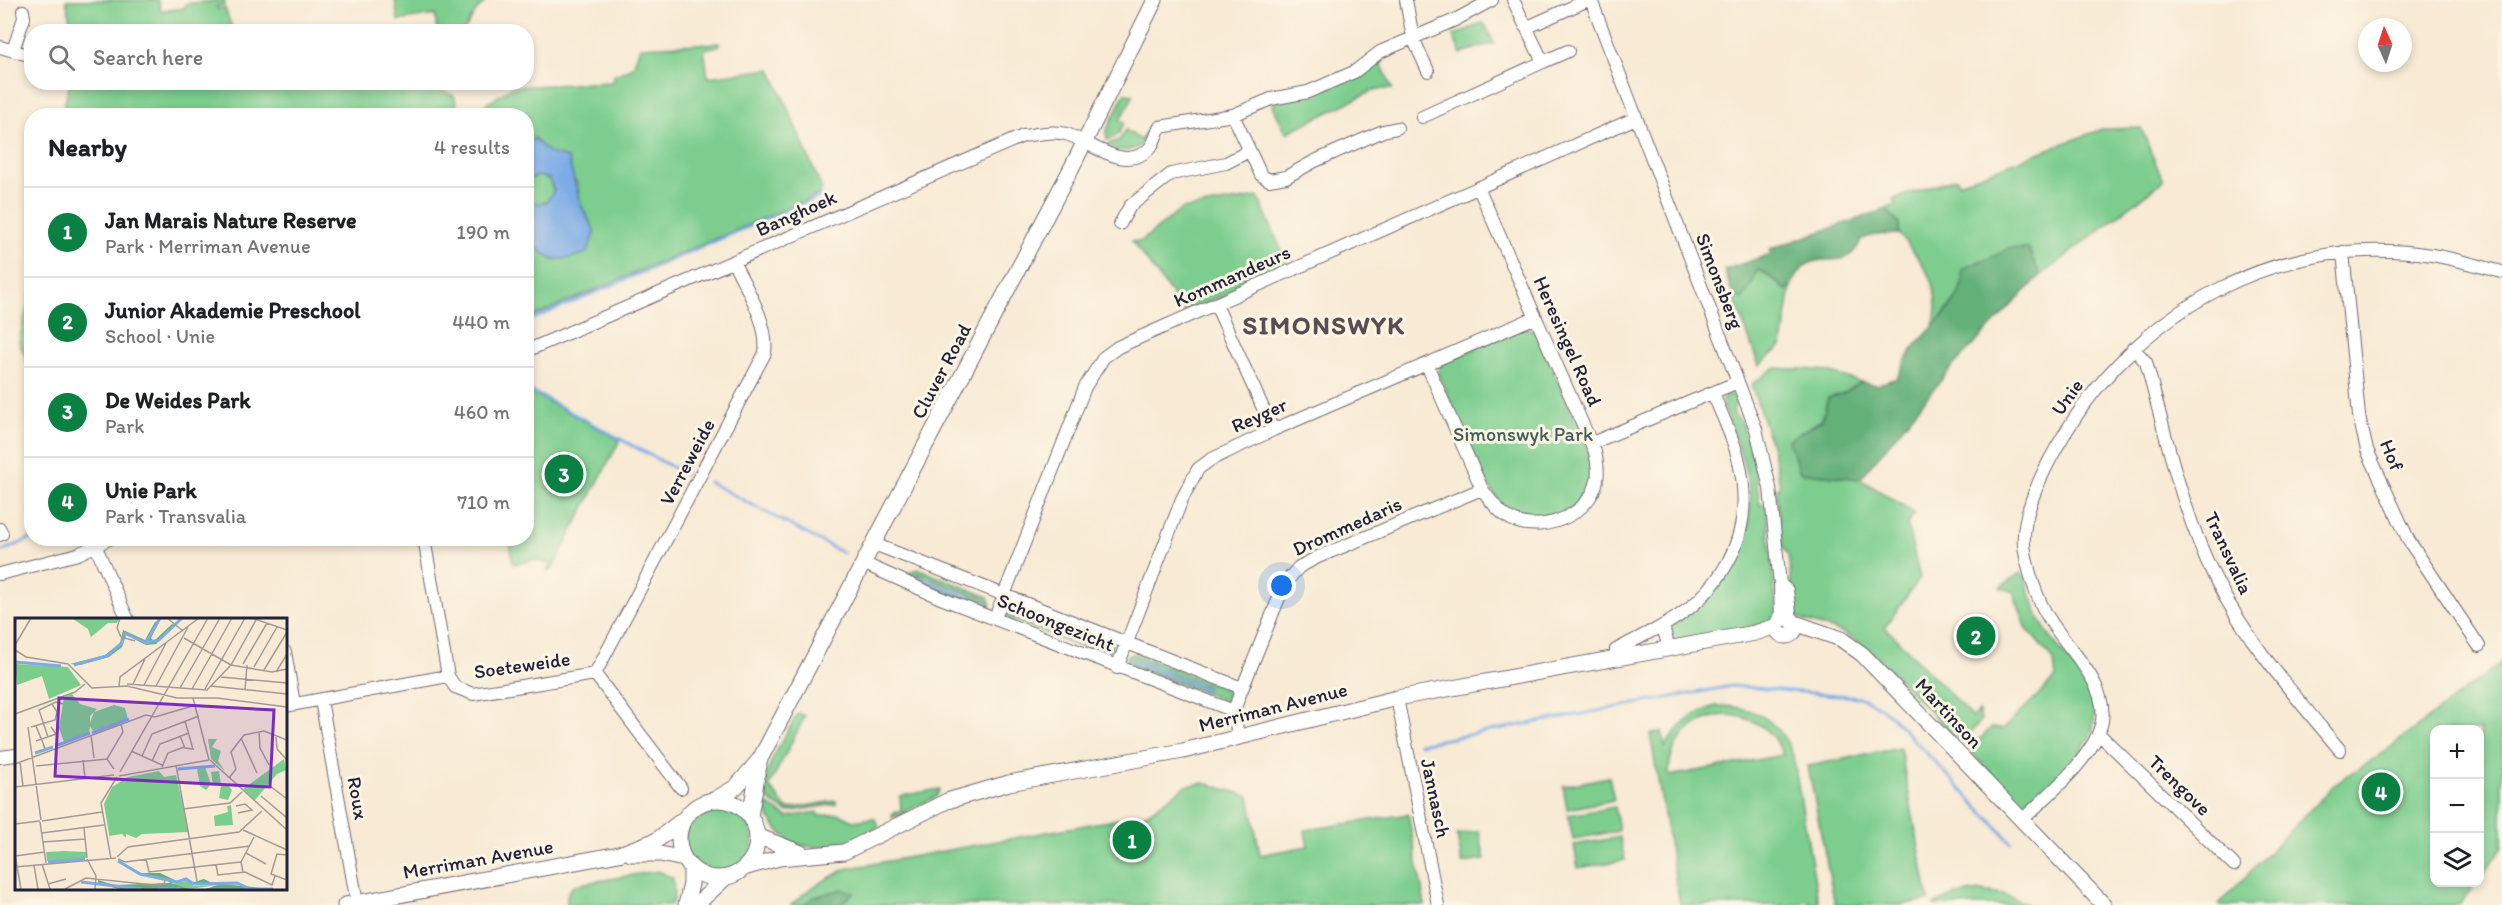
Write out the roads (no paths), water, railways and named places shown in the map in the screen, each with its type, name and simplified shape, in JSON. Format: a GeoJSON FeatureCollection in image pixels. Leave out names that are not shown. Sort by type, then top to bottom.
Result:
{"type":"FeatureCollection","features":[{"type":"Feature","properties":{"kind":"street","name":"Cluver Road"},"geometry":{"type":"LineString","coordinates":[[714,800],[736,787],[760,759],[865,564],[1084,143],[1155,0]]}},
{"type":"Feature","properties":{"kind":"street"},"geometry":{"type":"LineString","coordinates":[[1406,0],[1413,38],[1428,71]]}},
{"type":"Feature","properties":{"kind":"street"},"geometry":{"type":"LineString","coordinates":[[1397,128],[1383,131],[1278,179],[1269,180],[1261,175],[1233,115],[1270,99],[1308,92],[1354,72],[1380,51],[1413,38],[1492,0]]}},
{"type":"Feature","properties":{"kind":"street"},"geometry":{"type":"LineString","coordinates":[[1513,0],[1543,62]]}},
{"type":"Feature","properties":{"kind":"street"},"geometry":{"type":"LineString","coordinates":[[1528,27],[1589,0]]}},
{"type":"Feature","properties":{"kind":"street","name":"Simonsberg"},"geometry":{"type":"LineString","coordinates":[[1589,0],[1738,382],[1763,453],[1770,488],[1786,626]]}},
{"type":"Feature","properties":{"kind":"street"},"geometry":{"type":"LineString","coordinates":[[13,50],[24,18],[23,11]]}},
{"type":"Feature","properties":{"kind":"street"},"geometry":{"type":"LineString","coordinates":[[0,47],[24,53]]}},
{"type":"Feature","properties":{"kind":"street"},"geometry":{"type":"LineString","coordinates":[[1422,117],[1568,51]]}},
{"type":"Feature","properties":{"kind":"street","name":"Banghoek"},"geometry":{"type":"LineString","coordinates":[[534,348],[1023,136],[1068,134],[1119,157],[1131,157],[1148,150],[1161,127],[1233,115]]}},
{"type":"Feature","properties":{"kind":"street","name":"Kommandeurs"},"geometry":{"type":"LineString","coordinates":[[995,618],[1085,387],[1098,365],[1118,347],[1636,118]]}},
{"type":"Feature","properties":{"kind":"street"},"geometry":{"type":"LineString","coordinates":[[1120,224],[1130,206],[1171,174],[1226,163],[1249,151]]}},
{"type":"Feature","properties":{"kind":"street","name":"Heresingel Road"},"geometry":{"type":"LineString","coordinates":[[1427,365],[1482,489],[1494,506],[1514,521],[1539,525],[1566,518],[1582,507],[1592,494],[1597,480],[1598,463],[1592,443],[1479,189]]}},
{"type":"Feature","properties":{"kind":"street","name":"Unie"},"geometry":{"type":"LineString","coordinates":[[2099,734],[2102,711],[2096,688],[2062,639],[2040,601],[2028,562],[2024,532],[2030,507],[2055,449],[2092,394],[2133,348],[2171,316],[2231,281],[2287,262],[2343,252],[2372,251],[2431,255],[2502,272]]}},
{"type":"Feature","properties":{"kind":"street","name":"Hof"},"geometry":{"type":"LineString","coordinates":[[2343,252],[2359,416],[2367,450],[2409,541],[2479,646]]}},
{"type":"Feature","properties":{"kind":"street","name":"Verreweide"},"geometry":{"type":"LineString","coordinates":[[596,674],[765,354],[766,337],[763,324],[734,263]]}},
{"type":"Feature","properties":{"kind":"street"},"geometry":{"type":"LineString","coordinates":[[1216,305],[1273,430]]}},
{"type":"Feature","properties":{"kind":"street","name":"Reyger"},"geometry":{"type":"LineString","coordinates":[[1117,668],[1190,481],[1198,469],[1210,460],[1273,430],[1536,317]]}},
{"type":"Feature","properties":{"kind":"street","name":"Transvalia"},"geometry":{"type":"LineString","coordinates":[[2133,348],[2146,362],[2177,480],[2216,580],[2243,627],[2267,660],[2340,750]]}},
{"type":"Feature","properties":{"kind":"street"},"geometry":{"type":"LineString","coordinates":[[1592,443],[1738,382]]}},
{"type":"Feature","properties":{"kind":"street"},"geometry":{"type":"LineString","coordinates":[[1618,658],[1617,650],[1656,630],[1706,595],[1725,570],[1739,531],[1743,490],[1739,462],[1713,393]]}},
{"type":"Feature","properties":{"kind":"street","name":"Drommedaris"},"geometry":{"type":"LineString","coordinates":[[1238,737],[1234,711],[1280,591],[1289,576],[1299,567],[1482,489]]}},
{"type":"Feature","properties":{"kind":"street"},"geometry":{"type":"LineString","coordinates":[[0,529],[2,534],[0,535]]}},
{"type":"Feature","properties":{"kind":"street","name":"Schoongezicht"},"geometry":{"type":"LineString","coordinates":[[874,544],[1242,688]]}},
{"type":"Feature","properties":{"kind":"street"},"geometry":{"type":"LineString","coordinates":[[425,546],[448,676]]}},
{"type":"Feature","properties":{"kind":"street"},"geometry":{"type":"LineString","coordinates":[[0,574],[96,547],[127,618]]}},
{"type":"Feature","properties":{"kind":"street"},"geometry":{"type":"LineString","coordinates":[[903,581],[913,560]]}},
{"type":"Feature","properties":{"kind":"street","name":"Schoongezicht"},"geometry":{"type":"LineString","coordinates":[[865,564],[1117,668],[1234,711]]}},
{"type":"Feature","properties":{"kind":"street","name":"Merriman Avenue"},"geometry":{"type":"LineString","coordinates":[[747,867],[779,858],[833,855],[857,847],[915,816],[974,791],[1183,751],[1397,698],[1786,626]]}},
{"type":"Feature","properties":{"kind":"street","name":"Martinson"},"geometry":{"type":"LineString","coordinates":[[1786,626],[1841,639],[1862,654],[2104,905]]}},
{"type":"Feature","properties":{"kind":"street"},"geometry":{"type":"LineString","coordinates":[[1656,630],[1669,649]]}},
{"type":"Feature","properties":{"kind":"street"},"geometry":{"type":"LineString","coordinates":[[286,663],[290,705]]}},
{"type":"Feature","properties":{"kind":"street","name":"Soeteweide"},"geometry":{"type":"LineString","coordinates":[[290,705],[448,676],[455,687],[472,694],[596,674],[681,788]]}},
{"type":"Feature","properties":{"kind":"street","name":"Jannasch"},"geometry":{"type":"LineString","coordinates":[[1397,698],[1438,905]]}},
{"type":"Feature","properties":{"kind":"street","name":"Roux"},"geometry":{"type":"LineString","coordinates":[[321,700],[351,904]]}},
{"type":"Feature","properties":{"kind":"street"},"geometry":{"type":"LineString","coordinates":[[2022,820],[2088,753],[2099,734]]}},
{"type":"Feature","properties":{"kind":"street","name":"Trengove"},"geometry":{"type":"LineString","coordinates":[[2099,734],[2234,865]]}},
{"type":"Feature","properties":{"kind":"street"},"geometry":{"type":"LineString","coordinates":[[0,757],[15,754]]}},
{"type":"Feature","properties":{"kind":"street","name":"Cluver Road"},"geometry":{"type":"LineString","coordinates":[[750,816],[760,759]]}},
{"type":"Feature","properties":{"kind":"street"},"geometry":{"type":"LineString","coordinates":[[686,905],[691,884],[679,843],[685,818],[698,806],[714,800],[730,802],[750,816],[758,836],[755,853],[747,867],[725,878],[696,905]]}},
{"type":"Feature","properties":{"kind":"street","name":"Merriman Avenue"},"geometry":{"type":"LineString","coordinates":[[351,904],[619,854],[657,840],[685,818]]}},
{"type":"Feature","properties":{"kind":"street","name":"Merriman Avenue"},"geometry":{"type":"LineString","coordinates":[[758,836],[781,848],[813,857]]}},
{"type":"Feature","properties":{"kind":"street","name":"Merriman Avenue"},"geometry":{"type":"LineString","coordinates":[[619,854],[660,854],[687,864]]}},
{"type":"Feature","properties":{"kind":"street"},"geometry":{"type":"LineString","coordinates":[[687,864],[707,877],[725,878]]}},
{"type":"Feature","properties":{"kind":"water"},"geometry":{"type":"Polygon","coordinates":[[[534,138],[549,153],[568,158],[581,205],[595,232],[587,253],[567,259],[554,259],[534,246],[534,203],[546,203],[554,191],[549,179],[540,176],[534,177],[534,138]]]}},
{"type":"Feature","properties":{"kind":"waterway"},"geometry":{"type":"LineString","coordinates":[[534,319],[821,196]]}},
{"type":"Feature","properties":{"kind":"waterway"},"geometry":{"type":"LineString","coordinates":[[534,392],[685,474]]}},
{"type":"Feature","properties":{"kind":"waterway"},"geometry":{"type":"LineString","coordinates":[[709,482],[843,553]]}},
{"type":"Feature","properties":{"kind":"waterway"},"geometry":{"type":"LineString","coordinates":[[0,552],[24,542]]}},
{"type":"Feature","properties":{"kind":"waterway"},"geometry":{"type":"LineString","coordinates":[[916,577],[986,604]]}},
{"type":"Feature","properties":{"kind":"waterway"},"geometry":{"type":"LineString","coordinates":[[1007,612],[1110,652]]}},
{"type":"Feature","properties":{"kind":"waterway"},"geometry":{"type":"LineString","coordinates":[[1132,660],[1206,689]]}},
{"type":"Feature","properties":{"kind":"waterway"},"geometry":{"type":"LineString","coordinates":[[1419,744],[1732,686],[1859,697],[1889,714],[2011,842]]}},
{"type":"Feature","properties":{"kind":"place","name":"De Weides Park"},"geometry":{"type":"Point","coordinates":[564,474]}},
{"type":"Feature","properties":{"kind":"place","name":"Junior Akademie Preschool"},"geometry":{"type":"Point","coordinates":[1976,636]}},
{"type":"Feature","properties":{"kind":"place","name":"Unie Park"},"geometry":{"type":"Point","coordinates":[2381,792]}},
{"type":"Feature","properties":{"kind":"place","name":"Jan Marais Nature Reserve"},"geometry":{"type":"Point","coordinates":[1132,840]}},
{"type":"Feature","properties":{"kind":"district","name":"SIMONSWYK"},"geometry":{"type":"Point","coordinates":[1324,325]}},
{"type":"Feature","properties":{"kind":"park label","name":"Simonswyk Park"},"geometry":{"type":"Point","coordinates":[1523,434]}}]}
